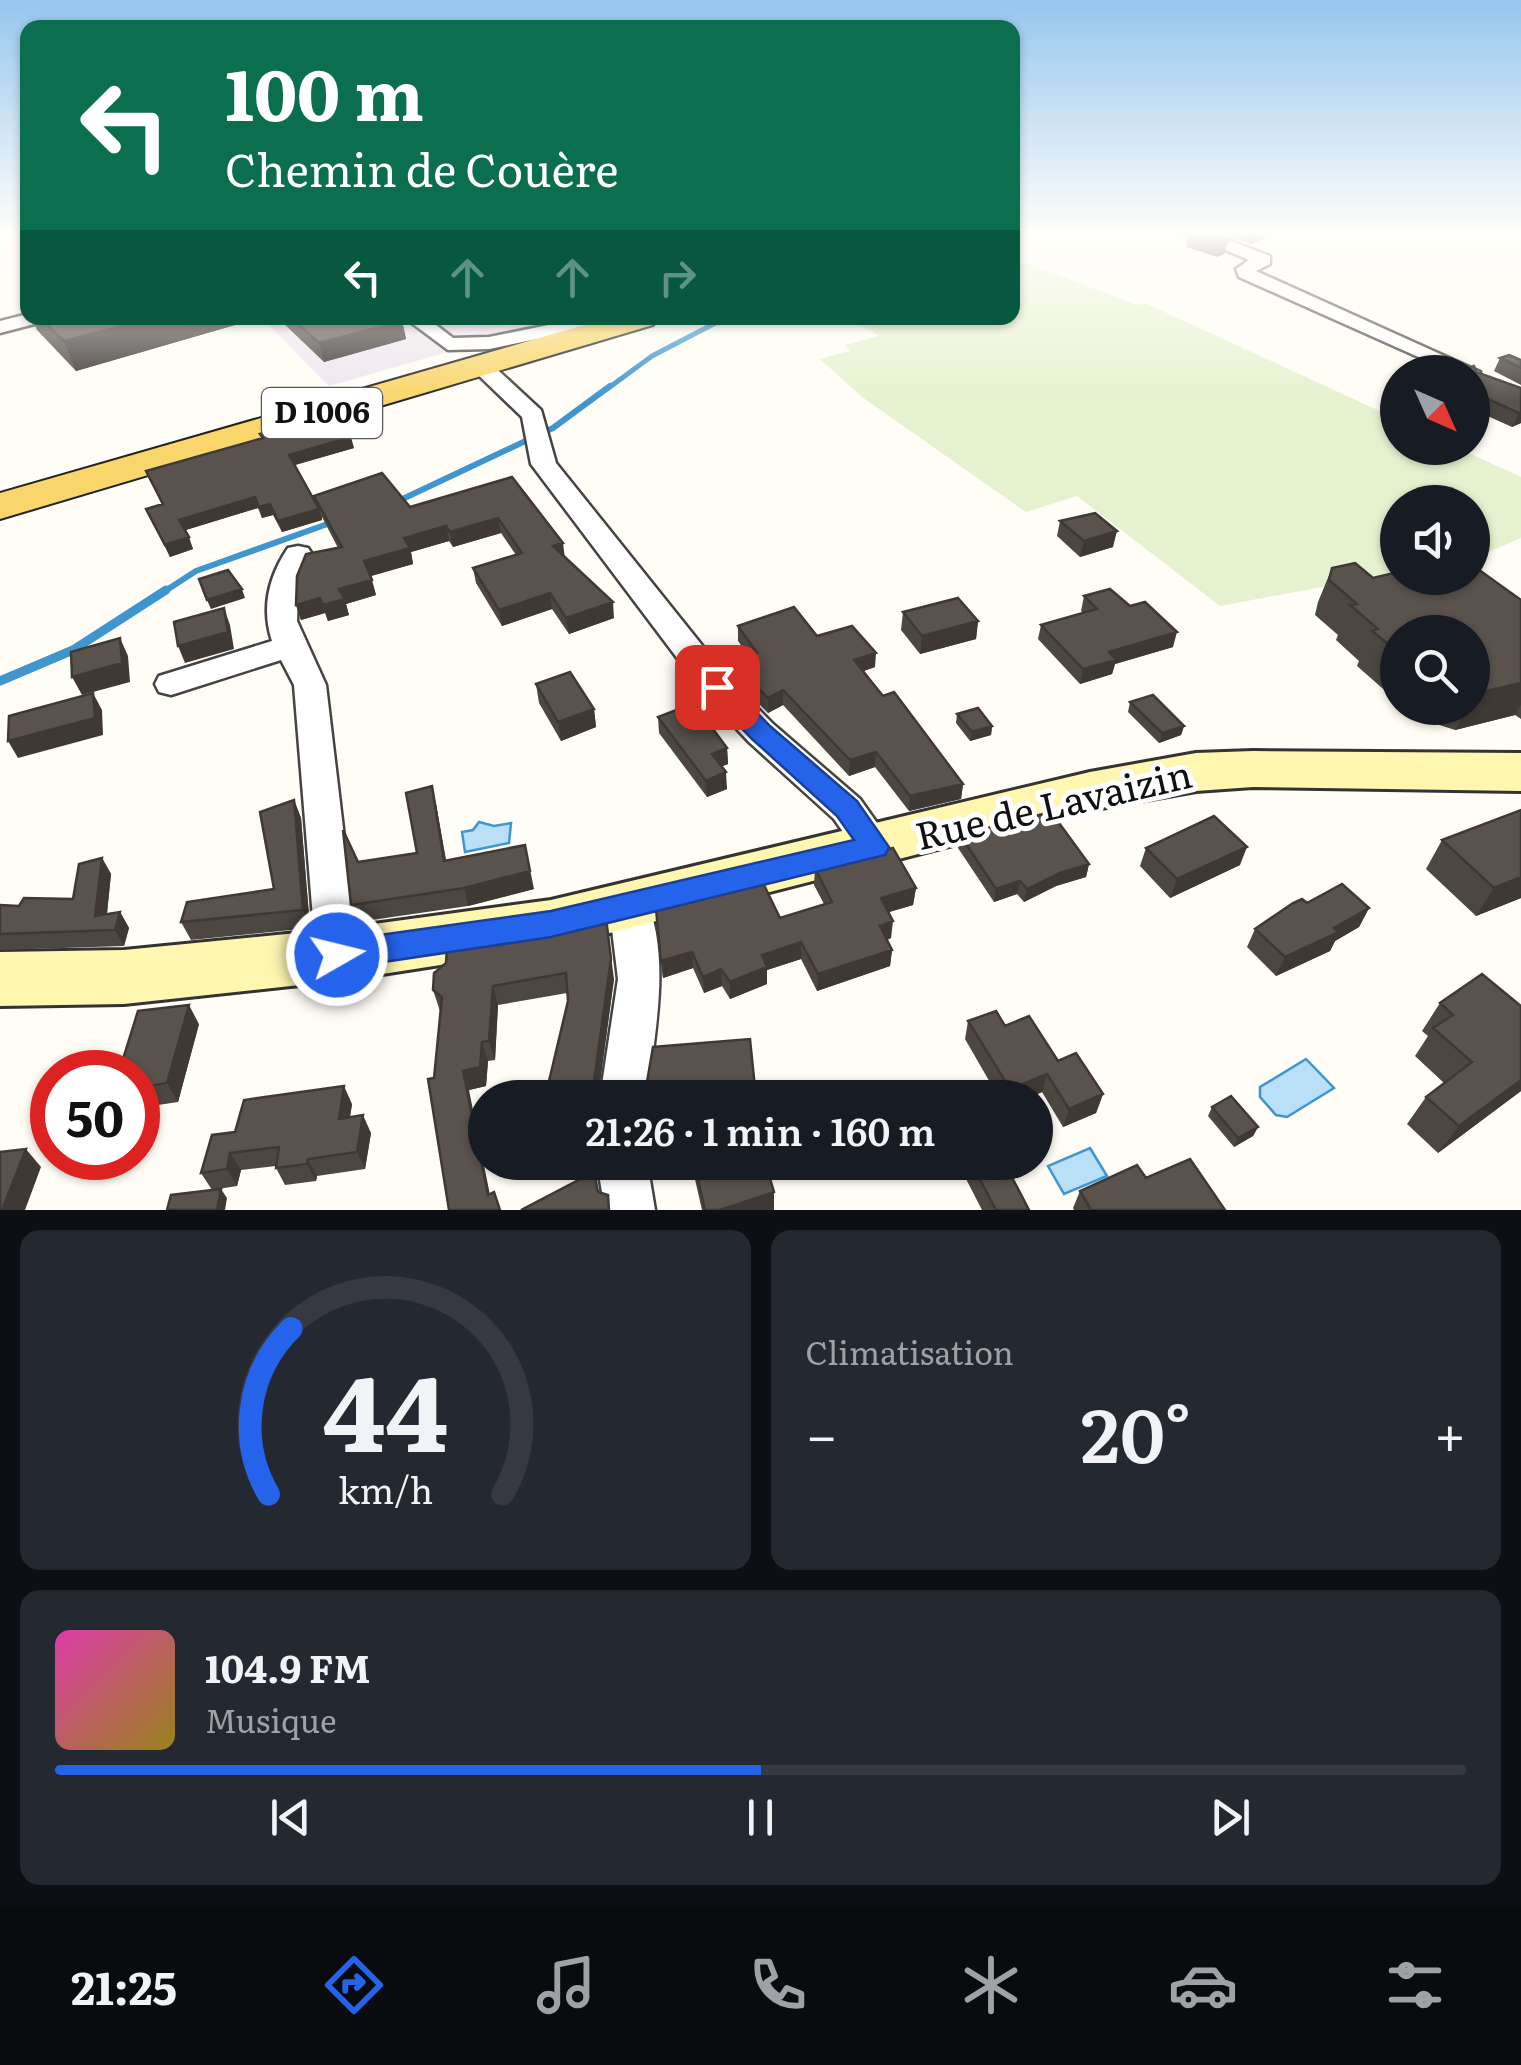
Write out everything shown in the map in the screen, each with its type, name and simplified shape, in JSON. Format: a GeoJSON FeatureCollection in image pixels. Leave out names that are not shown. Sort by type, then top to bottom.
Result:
{"type":"FeatureCollection","features":[{"type":"Feature","properties":{"kind":"main road","name":"D 1006"},"geometry":{"type":"LineString","coordinates":[[0,490],[120,460],[584,325]]}},
{"type":"Feature","properties":{"kind":"main road","name":"D 1006"},"geometry":{"type":"LineString","coordinates":[[0,506],[618,325]]}},
{"type":"Feature","properties":{"kind":"main road","name":"Rue de Lavaizin"},"geometry":{"type":"LineString","coordinates":[[0,980],[124,977],[337,955],[551,924],[1090,791],[1196,772],[1521,772]]}},
{"type":"Feature","properties":{"kind":"street"},"geometry":{"type":"LineString","coordinates":[[1281,288],[1431,355]]}},
{"type":"Feature","properties":{"kind":"street"},"geometry":{"type":"LineString","coordinates":[[423,325],[448,344],[489,343],[576,325]]}},
{"type":"Feature","properties":{"kind":"street"},"geometry":{"type":"LineString","coordinates":[[480,366],[533,415],[544,464],[717,687],[847,808],[875,847]]}},
{"type":"Feature","properties":{"kind":"street"},"geometry":{"type":"LineString","coordinates":[[298,554],[277,603],[289,646],[310,685],[337,955]]}},
{"type":"Feature","properties":{"kind":"street"},"geometry":{"type":"LineString","coordinates":[[171,684],[289,646]]}},
{"type":"Feature","properties":{"kind":"street"},"geometry":{"type":"LineString","coordinates":[[625,1080],[638,980],[629,905]]}},
{"type":"Feature","properties":{"kind":"street"},"geometry":{"type":"LineString","coordinates":[[625,1180],[630,1210]]}},
{"type":"Feature","properties":{"kind":"shaded area"},"geometry":{"type":"Polygon","coordinates":[[[269,325],[542,325],[329,386],[269,325]]]}},
{"type":"Feature","properties":{"kind":"green space"},"geometry":{"type":"Polygon","coordinates":[[[1020,288],[1093,288],[1137,305],[1145,303],[1380,411],[1380,465],[1490,463],[1521,477],[1521,538],[1490,552],[1490,485],[1380,485],[1380,576],[1220,606],[1077,496],[1026,512],[862,397],[820,359],[850,351],[845,345],[879,336],[861,325],[1020,325],[1020,288]]]}},
{"type":"Feature","properties":{"kind":"water"},"geometry":{"type":"Polygon","coordinates":[[[479,822],[494,826],[511,823],[509,843],[465,852],[462,832],[473,830],[479,822]]]}},
{"type":"Feature","properties":{"kind":"water"},"geometry":{"type":"Polygon","coordinates":[[[1306,1059],[1334,1088],[1287,1117],[1276,1115],[1260,1097],[1260,1087],[1306,1059]]]}},
{"type":"Feature","properties":{"kind":"water"},"geometry":{"type":"Polygon","coordinates":[[[1090,1148],[1107,1176],[1064,1194],[1053,1175],[1053,1164],[1090,1148]]]}},
{"type":"Feature","properties":{"kind":"building"},"geometry":{"type":"Polygon","coordinates":[[[47,325],[125,325],[64,341],[47,325]]]}},
{"type":"Feature","properties":{"kind":"building"},"geometry":{"type":"Polygon","coordinates":[[[300,325],[387,325],[319,343],[300,325]]]}},
{"type":"Feature","properties":{"kind":"building"},"geometry":{"type":"Polygon","coordinates":[[[1509,355],[1521,360],[1521,368],[1500,358],[1509,355]]]}},
{"type":"Feature","properties":{"kind":"building"},"geometry":{"type":"Polygon","coordinates":[[[1490,377],[1521,388],[1519,413],[1490,400],[1490,377]]]}},
{"type":"Feature","properties":{"kind":"building"},"geometry":{"type":"Polygon","coordinates":[[[332,413],[351,437],[289,455],[319,509],[278,521],[270,504],[259,507],[255,497],[179,520],[189,537],[165,545],[146,509],[163,504],[146,471],[263,438],[260,434],[332,413]]]}},
{"type":"Feature","properties":{"kind":"building"},"geometry":{"type":"Polygon","coordinates":[[[382,473],[410,507],[512,477],[563,543],[553,546],[613,602],[566,618],[550,593],[499,610],[473,568],[522,553],[498,518],[450,532],[446,526],[404,538],[410,548],[364,561],[372,580],[339,589],[345,599],[323,605],[320,598],[296,605],[297,576],[306,554],[342,547],[314,496],[382,473]]]}},
{"type":"Feature","properties":{"kind":"building"},"geometry":{"type":"Polygon","coordinates":[[[1095,513],[1117,531],[1084,541],[1060,521],[1095,513]]]}},
{"type":"Feature","properties":{"kind":"building"},"geometry":{"type":"Polygon","coordinates":[[[1355,563],[1373,578],[1380,576],[1380,595],[1490,595],[1490,578],[1521,600],[1521,683],[1490,690],[1490,615],[1380,615],[1380,637],[1372,631],[1378,629],[1350,605],[1357,604],[1329,580],[1332,568],[1355,563]]]}},
{"type":"Feature","properties":{"kind":"building"},"geometry":{"type":"Polygon","coordinates":[[[228,570],[242,589],[207,600],[199,579],[228,570]]]}},
{"type":"Feature","properties":{"kind":"building"},"geometry":{"type":"Polygon","coordinates":[[[1110,589],[1130,606],[1145,602],[1177,632],[1109,652],[1116,660],[1083,669],[1041,625],[1097,609],[1084,596],[1110,589]]]}},
{"type":"Feature","properties":{"kind":"building"},"geometry":{"type":"Polygon","coordinates":[[[958,598],[978,621],[922,636],[903,612],[958,598]]]}},
{"type":"Feature","properties":{"kind":"building"},"geometry":{"type":"Polygon","coordinates":[[[794,607],[817,636],[852,626],[876,653],[854,660],[883,696],[894,692],[963,784],[910,796],[876,752],[850,760],[783,690],[768,698],[732,662],[757,653],[738,626],[794,607]]]}},
{"type":"Feature","properties":{"kind":"building"},"geometry":{"type":"Polygon","coordinates":[[[224,608],[228,632],[178,646],[174,622],[224,608]]]}},
{"type":"Feature","properties":{"kind":"building"},"geometry":{"type":"Polygon","coordinates":[[[120,638],[122,663],[72,677],[71,652],[120,638]]]}},
{"type":"Feature","properties":{"kind":"building"},"geometry":{"type":"Polygon","coordinates":[[[570,672],[594,709],[558,722],[536,684],[570,672]]]}},
{"type":"Feature","properties":{"kind":"building"},"geometry":{"type":"Polygon","coordinates":[[[93,693],[95,718],[8,741],[9,716],[93,693]]]}},
{"type":"Feature","properties":{"kind":"building"},"geometry":{"type":"Polygon","coordinates":[[[1153,695],[1184,726],[1162,733],[1130,702],[1153,695]]]}},
{"type":"Feature","properties":{"kind":"building"},"geometry":{"type":"Polygon","coordinates":[[[697,702],[727,748],[712,754],[726,772],[706,781],[658,717],[697,702]]]}},
{"type":"Feature","properties":{"kind":"building"},"geometry":{"type":"Polygon","coordinates":[[[978,708],[992,726],[972,732],[957,714],[978,708]]]}},
{"type":"Feature","properties":{"kind":"building"},"geometry":{"type":"Polygon","coordinates":[[[432,786],[444,861],[525,845],[530,871],[464,888],[351,905],[343,830],[358,862],[417,853],[406,793],[432,786]]]}},
{"type":"Feature","properties":{"kind":"building"},"geometry":{"type":"Polygon","coordinates":[[[294,800],[303,910],[181,922],[187,902],[274,889],[260,812],[294,800]]]}},
{"type":"Feature","properties":{"kind":"building"},"geometry":{"type":"Polygon","coordinates":[[[1521,810],[1521,877],[1494,888],[1442,840],[1521,810]]]}},
{"type":"Feature","properties":{"kind":"building"},"geometry":{"type":"Polygon","coordinates":[[[1051,812],[1089,864],[1027,889],[1020,881],[996,889],[960,835],[1051,812]]]}},
{"type":"Feature","properties":{"kind":"building"},"geometry":{"type":"Polygon","coordinates":[[[1214,816],[1247,847],[1177,879],[1146,848],[1214,816]]]}},
{"type":"Feature","properties":{"kind":"building"},"geometry":{"type":"Polygon","coordinates":[[[893,848],[916,888],[881,898],[893,921],[880,926],[892,950],[818,974],[801,942],[762,955],[767,967],[730,982],[721,969],[703,977],[692,952],[661,961],[656,909],[762,881],[780,918],[832,902],[815,868],[893,848]]]}},
{"type":"Feature","properties":{"kind":"building"},"geometry":{"type":"Polygon","coordinates":[[[102,858],[95,916],[120,912],[115,930],[0,934],[0,905],[19,906],[24,898],[73,899],[79,864],[102,858]]]}},
{"type":"Feature","properties":{"kind":"building"},"geometry":{"type":"Polygon","coordinates":[[[1342,884],[1369,908],[1334,928],[1339,932],[1285,957],[1255,929],[1293,903],[1302,899],[1307,903],[1342,884]]]}},
{"type":"Feature","properties":{"kind":"building"},"geometry":{"type":"Polygon","coordinates":[[[606,918],[611,959],[594,1080],[549,1080],[568,1001],[566,973],[493,986],[489,1041],[482,1042],[480,1067],[463,1071],[468,1096],[468,1180],[485,1180],[488,1195],[494,1192],[500,1210],[449,1210],[428,1079],[434,1078],[442,997],[433,990],[434,973],[446,963],[447,947],[606,918]]]}},
{"type":"Feature","properties":{"kind":"building"},"geometry":{"type":"Polygon","coordinates":[[[1482,974],[1521,1006],[1521,1080],[1459,1126],[1426,1097],[1472,1062],[1433,1028],[1453,1015],[1440,1003],[1482,974]]]}},
{"type":"Feature","properties":{"kind":"building"},"geometry":{"type":"Polygon","coordinates":[[[189,1005],[167,1083],[160,1084],[160,1050],[126,1050],[138,1011],[189,1005]]]}},
{"type":"Feature","properties":{"kind":"building"},"geometry":{"type":"Polygon","coordinates":[[[996,1011],[1005,1026],[1029,1016],[1058,1061],[1076,1053],[1103,1094],[1069,1109],[1047,1074],[1032,1080],[1004,1080],[968,1021],[996,1011]]]}},
{"type":"Feature","properties":{"kind":"building"},"geometry":{"type":"Polygon","coordinates":[[[750,1039],[754,1080],[647,1080],[653,1047],[750,1039]]]}},
{"type":"Feature","properties":{"kind":"building"},"geometry":{"type":"Polygon","coordinates":[[[344,1086],[339,1119],[363,1115],[357,1152],[276,1168],[279,1147],[230,1153],[227,1169],[201,1173],[212,1135],[235,1132],[244,1100],[344,1086]]]}},
{"type":"Feature","properties":{"kind":"building"},"geometry":{"type":"Polygon","coordinates":[[[1231,1096],[1258,1127],[1238,1138],[1212,1107],[1231,1096]]]}},
{"type":"Feature","properties":{"kind":"building"},"geometry":{"type":"Polygon","coordinates":[[[26,1149],[2,1210],[0,1210],[0,1152],[26,1149]]]}},
{"type":"Feature","properties":{"kind":"building"},"geometry":{"type":"Polygon","coordinates":[[[1190,1159],[1225,1210],[1091,1210],[1080,1191],[1137,1165],[1146,1178],[1190,1159]]]}},
{"type":"Feature","properties":{"kind":"building"},"geometry":{"type":"Polygon","coordinates":[[[579,1180],[596,1180],[598,1192],[608,1195],[609,1210],[521,1210],[579,1180]]]}},
{"type":"Feature","properties":{"kind":"building"},"geometry":{"type":"Polygon","coordinates":[[[698,1180],[770,1180],[774,1192],[720,1210],[705,1210],[698,1180]]]}},
{"type":"Feature","properties":{"kind":"building"},"geometry":{"type":"Polygon","coordinates":[[[980,1180],[1013,1180],[1029,1210],[996,1210],[980,1180]]]}},
{"type":"Feature","properties":{"kind":"building"},"geometry":{"type":"Polygon","coordinates":[[[221,1189],[217,1210],[167,1210],[171,1195],[221,1189]]]}},
{"type":"Feature","properties":{"kind":"waterway"},"geometry":{"type":"LineString","coordinates":[[607,389],[652,356],[712,325]]}},
{"type":"Feature","properties":{"kind":"waterway"},"geometry":{"type":"LineString","coordinates":[[394,503],[553,428],[610,386]]}},
{"type":"Feature","properties":{"kind":"waterway"},"geometry":{"type":"LineString","coordinates":[[162,593],[196,571],[333,522]]}},
{"type":"Feature","properties":{"kind":"waterway"},"geometry":{"type":"LineString","coordinates":[[0,681],[73,650],[166,590]]}},
{"type":"Feature","properties":{"kind":"route"},"geometry":{"type":"LineString","coordinates":[[337,955],[551,924],[875,847],[847,808],[717,687]]}}]}
